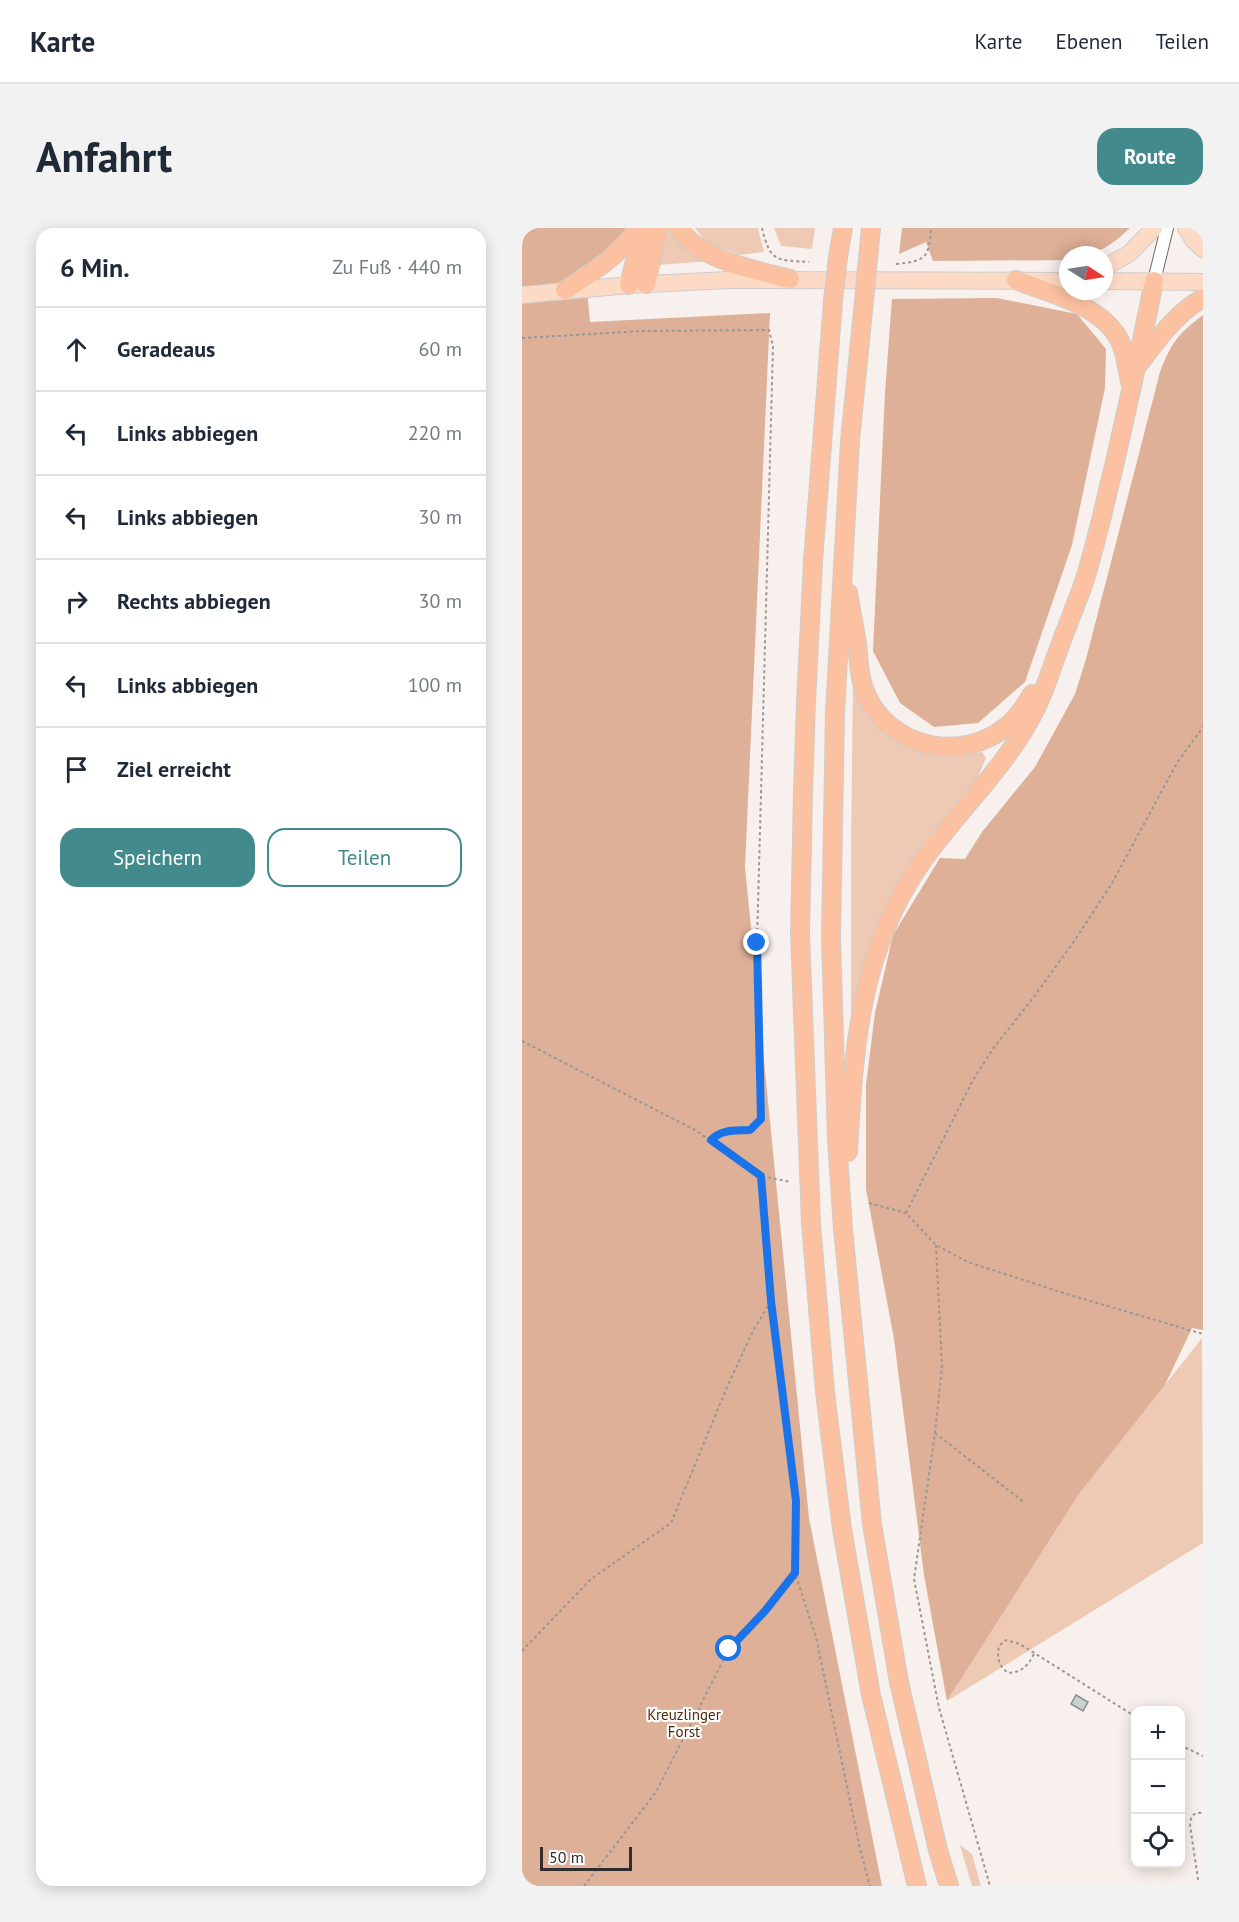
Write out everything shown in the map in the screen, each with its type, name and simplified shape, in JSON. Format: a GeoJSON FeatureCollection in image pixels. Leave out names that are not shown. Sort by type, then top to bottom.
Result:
{"type":"FeatureCollection","features":[{"type":"Feature","properties":{"kind":"highway"},"geometry":{"type":"LineString","coordinates":[[566,290],[599,268],[628,242],[639,228]]}},
{"type":"Feature","properties":{"kind":"highway"},"geometry":{"type":"LineString","coordinates":[[638,284],[644,228]]}},
{"type":"Feature","properties":{"kind":"highway"},"geometry":{"type":"LineString","coordinates":[[638,284],[658,228]]}},
{"type":"Feature","properties":{"kind":"highway"},"geometry":{"type":"LineString","coordinates":[[679,228],[689,241],[730,263],[789,279]]}},
{"type":"Feature","properties":{"kind":"highway"},"geometry":{"type":"LineString","coordinates":[[840,228],[813,561],[805,736],[800,933],[811,1223],[825,1392],[842,1529],[871,1695],[917,1886]]}},
{"type":"Feature","properties":{"kind":"highway"},"geometry":{"type":"LineString","coordinates":[[871,228],[850,441],[835,713],[831,937],[837,1139],[843,1229],[872,1524],[899,1682],[949,1886]]}},
{"type":"Feature","properties":{"kind":"highway"},"geometry":{"type":"LineString","coordinates":[[1016,280],[1087,309],[1102,318],[1112,329],[1124,352],[1131,389]]}},
{"type":"Feature","properties":{"kind":"highway"},"geometry":{"type":"LineString","coordinates":[[843,1229],[851,1101],[859,1025],[866,985],[876,952],[885,927],[920,865],[941,836],[1008,756],[1037,707],[1091,558],[1154,281]]}},
{"type":"Feature","properties":{"kind":"highway"},"geometry":{"type":"LineString","coordinates":[[1136,368],[1166,327],[1203,298]]}},
{"type":"Feature","properties":{"kind":"highway"},"geometry":{"type":"LineString","coordinates":[[842,557],[857,644],[860,679],[875,711],[894,730],[908,738],[922,744],[954,748],[985,740],[996,734],[1022,710],[1058,651]]}},
{"type":"Feature","properties":{"kind":"main road"},"geometry":{"type":"LineString","coordinates":[[1113,263],[1130,253],[1154,228]]}},
{"type":"Feature","properties":{"kind":"main road"},"geometry":{"type":"LineString","coordinates":[[1186,228],[1194,241],[1203,249]]}},
{"type":"Feature","properties":{"kind":"main road"},"geometry":{"type":"LineString","coordinates":[[522,295],[638,284],[789,279],[1059,281]]}},
{"type":"Feature","properties":{"kind":"main road"},"geometry":{"type":"LineString","coordinates":[[1113,281],[1203,282]]}},
{"type":"Feature","properties":{"kind":"street"},"geometry":{"type":"LineString","coordinates":[[1154,281],[1167,228]]}},
{"type":"Feature","properties":{"kind":"path"},"geometry":{"type":"LineString","coordinates":[[762,228],[767,248],[776,258],[785,261],[809,262]]}},
{"type":"Feature","properties":{"kind":"path"},"geometry":{"type":"LineString","coordinates":[[896,264],[916,262],[924,257],[930,244],[931,228]]}},
{"type":"Feature","properties":{"kind":"path"},"geometry":{"type":"LineString","coordinates":[[522,338],[642,331],[769,330],[772,346],[757,943],[761,1119],[750,1130],[717,1134],[711,1140]]}},
{"type":"Feature","properties":{"kind":"path"},"geometry":{"type":"LineString","coordinates":[[906,1214],[968,1089],[992,1050],[1033,998],[1112,883],[1177,763],[1203,727]]}},
{"type":"Feature","properties":{"kind":"path"},"geometry":{"type":"LineString","coordinates":[[522,1041],[695,1130],[761,1176],[791,1182]]}},
{"type":"Feature","properties":{"kind":"path"},"geometry":{"type":"LineString","coordinates":[[761,1176],[771,1301],[796,1501],[795,1573],[816,1637],[860,1849],[870,1886]]}},
{"type":"Feature","properties":{"kind":"path"},"geometry":{"type":"LineString","coordinates":[[869,1203],[906,1214],[936,1245],[968,1262],[1203,1334]]}},
{"type":"Feature","properties":{"kind":"path"},"geometry":{"type":"LineString","coordinates":[[936,1245],[942,1366],[914,1579],[939,1708],[990,1886]]}},
{"type":"Feature","properties":{"kind":"path"},"geometry":{"type":"LineString","coordinates":[[522,1651],[591,1579],[671,1523],[754,1329],[771,1301]]}},
{"type":"Feature","properties":{"kind":"path"},"geometry":{"type":"LineString","coordinates":[[935,1433],[1025,1503]]}},
{"type":"Feature","properties":{"kind":"path"},"geometry":{"type":"LineString","coordinates":[[584,1886],[656,1792],[729,1649],[765,1611],[795,1573]]}},
{"type":"Feature","properties":{"kind":"path"},"geometry":{"type":"LineString","coordinates":[[1034,1654],[1028,1665],[1019,1672],[1008,1673],[1001,1668],[997,1657],[999,1646],[1006,1640],[1020,1644],[1131,1714]]}},
{"type":"Feature","properties":{"kind":"path"},"geometry":{"type":"LineString","coordinates":[[1185,1747],[1203,1756]]}},
{"type":"Feature","properties":{"kind":"path"},"geometry":{"type":"LineString","coordinates":[[1199,1886],[1190,1825],[1191,1817],[1203,1813]]}},
{"type":"Feature","properties":{"kind":"shaded area"},"geometry":{"type":"Polygon","coordinates":[[[666,228],[670,228],[725,260],[657,265],[666,228]]]}},
{"type":"Feature","properties":{"kind":"shaded area"},"geometry":{"type":"Polygon","coordinates":[[[695,228],[758,228],[764,252],[739,255],[706,242],[695,228]]]}},
{"type":"Feature","properties":{"kind":"shaded area"},"geometry":{"type":"Polygon","coordinates":[[[774,228],[815,228],[812,249],[781,246],[774,228]]]}},
{"type":"Feature","properties":{"kind":"shaded area"},"geometry":{"type":"Polygon","coordinates":[[[853,680],[879,725],[901,743],[926,752],[940,754],[982,752],[986,758],[977,779],[928,837],[890,897],[873,935],[851,1026],[851,854],[853,680]]]}},
{"type":"Feature","properties":{"kind":"shaded area"},"geometry":{"type":"Polygon","coordinates":[[[1202,1338],[1203,1543],[947,1701],[1079,1494],[1202,1338]]]}},
{"type":"Feature","properties":{"kind":"shaded area"},"geometry":{"type":"Polygon","coordinates":[[[960,1845],[972,1854],[981,1886],[972,1886],[960,1845]]]}},
{"type":"Feature","properties":{"kind":"green space","name":"Kreuzlinger Forst"},"geometry":{"type":"Polygon","coordinates":[[[522,228],[627,228],[621,239],[585,267],[590,322],[770,313],[745,867],[809,1518],[882,1886],[522,1886],[522,228]]]}},
{"type":"Feature","properties":{"kind":"green space"},"geometry":{"type":"Polygon","coordinates":[[[902,228],[1130,228],[1107,246],[1059,246],[1059,260],[933,261],[926,242],[899,254],[902,228]]]}},
{"type":"Feature","properties":{"kind":"green space"},"geometry":{"type":"Polygon","coordinates":[[[997,298],[1077,314],[1106,349],[1105,388],[1072,545],[1025,682],[978,723],[934,727],[900,703],[873,651],[885,392],[892,299],[997,298]]]}},
{"type":"Feature","properties":{"kind":"green space"},"geometry":{"type":"Polygon","coordinates":[[[1203,315],[1203,1330],[1192,1328],[1165,1385],[1079,1494],[947,1701],[924,1575],[894,1339],[866,1189],[866,1085],[875,1013],[893,935],[940,858],[965,859],[982,832],[1035,767],[1075,694],[1160,372],[1176,340],[1203,315]]]}},
{"type":"Feature","properties":{"kind":"building"},"geometry":{"type":"Polygon","coordinates":[[[1076,1695],[1088,1702],[1083,1711],[1071,1704],[1076,1695]]]}},
{"type":"Feature","properties":{"kind":"route"},"geometry":{"type":"LineString","coordinates":[[729,1649],[765,1611],[795,1573],[796,1501],[771,1301],[761,1176],[711,1140],[717,1134],[750,1130],[761,1119],[757,943]]}}]}
